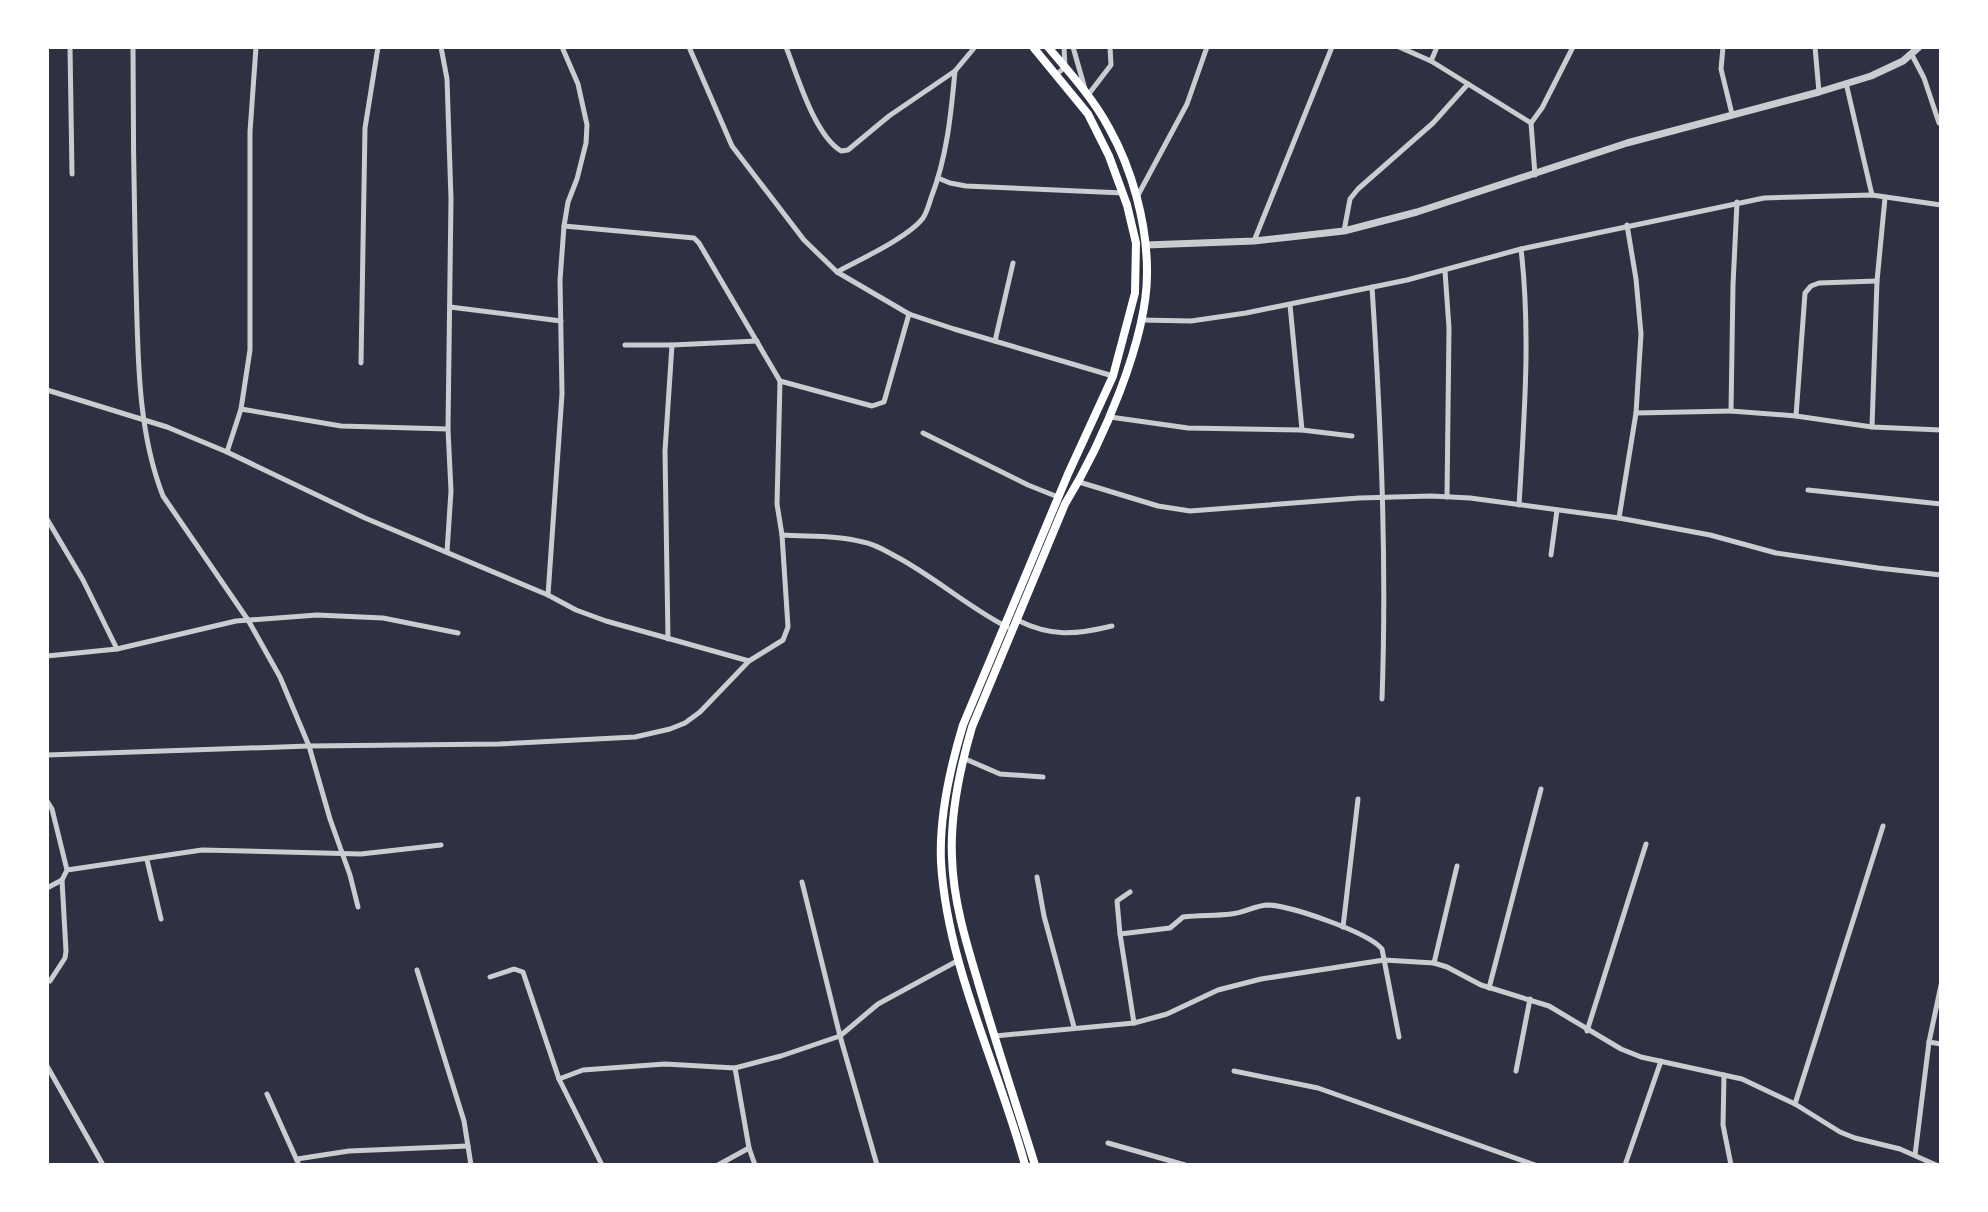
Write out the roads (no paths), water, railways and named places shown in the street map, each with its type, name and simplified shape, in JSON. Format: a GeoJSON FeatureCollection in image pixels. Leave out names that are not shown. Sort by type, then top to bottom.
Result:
{"type":"FeatureCollection","features":[{"type":"Feature","properties":{"kind":"main road"},"geometry":{"type":"LineString","coordinates":[[1014,617],[1059,497],[1114,376],[1135,293],[1137,270],[1136,243],[1123,193],[1094,124],[1076,97],[1032,47]]}},
{"type":"Feature","properties":{"kind":"main road"},"geometry":{"type":"LineString","coordinates":[[1025,1165],[959,960],[941,862],[942,835],[954,753],[1065,504],[1079,482],[1110,416],[1124,380],[1141,320],[1147,271],[1146,245],[1137,197],[1110,129],[1087,93],[1048,47]]}},
{"type":"Feature","properties":{"kind":"main road"},"geometry":{"type":"LineString","coordinates":[[968,726],[952,836],[959,913],[1035,1165]]}},
{"type":"Feature","properties":{"kind":"main road"},"geometry":{"type":"LineString","coordinates":[[979,1023],[989,1019]]}},
{"type":"Feature","properties":{"kind":"street"},"geometry":{"type":"LineString","coordinates":[[69,47],[72,174]]}},
{"type":"Feature","properties":{"kind":"street"},"geometry":{"type":"LineString","coordinates":[[133,47],[138,344],[145,419],[155,476],[163,496],[248,620],[280,677],[309,746],[358,907]]}},
{"type":"Feature","properties":{"kind":"street"},"geometry":{"type":"LineString","coordinates":[[228,452],[241,410],[250,350],[250,132],[256,47]]}},
{"type":"Feature","properties":{"kind":"street"},"geometry":{"type":"LineString","coordinates":[[361,363],[365,128],[378,47]]}},
{"type":"Feature","properties":{"kind":"street"},"geometry":{"type":"LineString","coordinates":[[441,47],[447,79],[451,167],[448,429],[450,491],[447,552]]}},
{"type":"Feature","properties":{"kind":"street"},"geometry":{"type":"LineString","coordinates":[[548,594],[562,394],[560,280],[564,226],[568,202],[586,143],[587,125],[578,84],[562,47]]}},
{"type":"Feature","properties":{"kind":"street"},"geometry":{"type":"LineString","coordinates":[[689,47],[732,146],[804,240],[837,272],[909,314],[1114,376]]}},
{"type":"Feature","properties":{"kind":"street"},"geometry":{"type":"LineString","coordinates":[[786,47],[818,124],[841,151],[848,150],[889,116],[955,71],[975,47]]}},
{"type":"Feature","properties":{"kind":"street"},"geometry":{"type":"LineString","coordinates":[[1056,75],[1065,67],[1065,47]]}},
{"type":"Feature","properties":{"kind":"street"},"geometry":{"type":"LineString","coordinates":[[1073,47],[1087,93]]}},
{"type":"Feature","properties":{"kind":"street"},"geometry":{"type":"LineString","coordinates":[[1087,93],[1111,65],[1110,47]]}},
{"type":"Feature","properties":{"kind":"street"},"geometry":{"type":"LineString","coordinates":[[1137,197],[1187,104],[1207,47]]}},
{"type":"Feature","properties":{"kind":"street"},"geometry":{"type":"LineString","coordinates":[[1254,241],[1332,47]]}},
{"type":"Feature","properties":{"kind":"street"},"geometry":{"type":"LineString","coordinates":[[1399,47],[1431,61],[1531,123]]}},
{"type":"Feature","properties":{"kind":"street"},"geometry":{"type":"LineString","coordinates":[[1431,61],[1437,47]]}},
{"type":"Feature","properties":{"kind":"street"},"geometry":{"type":"LineString","coordinates":[[1535,175],[1531,123],[1542,108],[1573,47]]}},
{"type":"Feature","properties":{"kind":"street"},"geometry":{"type":"LineString","coordinates":[[1723,47],[1721,69],[1732,114]]}},
{"type":"Feature","properties":{"kind":"street"},"geometry":{"type":"LineString","coordinates":[[1815,47],[1819,92]]}},
{"type":"Feature","properties":{"kind":"street"},"geometry":{"type":"LineString","coordinates":[[1146,245],[1254,241],[1344,231],[1417,212],[1627,143],[1871,76],[1912,55],[1919,47]]}},
{"type":"Feature","properties":{"kind":"street"},"geometry":{"type":"LineString","coordinates":[[1912,55],[1924,78],[1940,122]]}},
{"type":"Feature","properties":{"kind":"street"},"geometry":{"type":"LineString","coordinates":[[837,272],[883,247],[917,225],[924,217],[939,178],[950,128],[955,71]]}},
{"type":"Feature","properties":{"kind":"street"},"geometry":{"type":"LineString","coordinates":[[1846,83],[1872,194]]}},
{"type":"Feature","properties":{"kind":"street"},"geometry":{"type":"LineString","coordinates":[[1344,231],[1350,199],[1433,123],[1468,84]]}},
{"type":"Feature","properties":{"kind":"street"},"geometry":{"type":"LineString","coordinates":[[939,178],[966,186],[1123,193]]}},
{"type":"Feature","properties":{"kind":"street"},"geometry":{"type":"LineString","coordinates":[[1141,320],[1191,321],[1290,305],[1445,271],[1521,249],[1627,225],[1764,198],[1872,194],[1941,205]]}},
{"type":"Feature","properties":{"kind":"street"},"geometry":{"type":"LineString","coordinates":[[1872,427],[1877,281],[1885,198]]}},
{"type":"Feature","properties":{"kind":"street"},"geometry":{"type":"LineString","coordinates":[[1731,411],[1732,285],[1737,202]]}},
{"type":"Feature","properties":{"kind":"street"},"geometry":{"type":"LineString","coordinates":[[1619,518],[1636,413],[1642,334],[1627,225]]}},
{"type":"Feature","properties":{"kind":"street"},"geometry":{"type":"LineString","coordinates":[[47,755],[309,746],[510,744],[635,737],[678,726],[693,717],[749,661],[783,640],[787,633],[782,535],[777,504],[780,381],[694,238],[564,226]]}},
{"type":"Feature","properties":{"kind":"street"},"geometry":{"type":"LineString","coordinates":[[1519,505],[1527,299],[1521,249]]}},
{"type":"Feature","properties":{"kind":"street"},"geometry":{"type":"LineString","coordinates":[[995,341],[1013,263]]}},
{"type":"Feature","properties":{"kind":"street"},"geometry":{"type":"LineString","coordinates":[[1445,271],[1449,328],[1447,497]]}},
{"type":"Feature","properties":{"kind":"street"},"geometry":{"type":"LineString","coordinates":[[1796,416],[1805,293],[1811,286],[1819,284],[1877,281]]}},
{"type":"Feature","properties":{"kind":"street"},"geometry":{"type":"LineString","coordinates":[[1372,287],[1384,497],[1385,609],[1382,699]]}},
{"type":"Feature","properties":{"kind":"street"},"geometry":{"type":"LineString","coordinates":[[1290,305],[1302,430]]}},
{"type":"Feature","properties":{"kind":"street"},"geometry":{"type":"LineString","coordinates":[[450,307],[561,321]]}},
{"type":"Feature","properties":{"kind":"street"},"geometry":{"type":"LineString","coordinates":[[780,381],[872,406],[879,405],[884,402],[909,314]]}},
{"type":"Feature","properties":{"kind":"street"},"geometry":{"type":"LineString","coordinates":[[625,345],[757,341]]}},
{"type":"Feature","properties":{"kind":"street"},"geometry":{"type":"LineString","coordinates":[[668,639],[665,451],[672,345]]}},
{"type":"Feature","properties":{"kind":"street"},"geometry":{"type":"LineString","coordinates":[[47,390],[145,419],[228,452],[365,519],[548,594],[576,610],[749,661]]}},
{"type":"Feature","properties":{"kind":"street"},"geometry":{"type":"LineString","coordinates":[[241,410],[341,426],[448,429]]}},
{"type":"Feature","properties":{"kind":"street"},"geometry":{"type":"LineString","coordinates":[[1636,413],[1731,411],[1796,416],[1872,427],[1941,430]]}},
{"type":"Feature","properties":{"kind":"street"},"geometry":{"type":"LineString","coordinates":[[1110,416],[1188,428],[1302,430],[1352,436]]}},
{"type":"Feature","properties":{"kind":"street"},"geometry":{"type":"LineString","coordinates":[[923,433],[1028,485],[1059,497]]}},
{"type":"Feature","properties":{"kind":"street"},"geometry":{"type":"LineString","coordinates":[[1079,482],[1158,506],[1190,511],[1384,497],[1447,497],[1619,518],[1710,535],[1776,553],[1941,575]]}},
{"type":"Feature","properties":{"kind":"street"},"geometry":{"type":"LineString","coordinates":[[1808,490],[1941,504]]}},
{"type":"Feature","properties":{"kind":"street"},"geometry":{"type":"LineString","coordinates":[[1551,555],[1557,510]]}},
{"type":"Feature","properties":{"kind":"street"},"geometry":{"type":"LineString","coordinates":[[47,519],[83,580],[117,649]]}},
{"type":"Feature","properties":{"kind":"street"},"geometry":{"type":"LineString","coordinates":[[782,535],[842,539],[873,545],[917,568],[974,609],[1009,628]]}},
{"type":"Feature","properties":{"kind":"street"},"geometry":{"type":"LineString","coordinates":[[47,656],[117,649],[248,620],[317,615],[383,618],[458,633]]}},
{"type":"Feature","properties":{"kind":"street"},"geometry":{"type":"LineString","coordinates":[[1014,617],[1041,631],[1080,634],[1112,626]]}},
{"type":"Feature","properties":{"kind":"street"},"geometry":{"type":"LineString","coordinates":[[963,758],[1000,774],[1043,777]]}},
{"type":"Feature","properties":{"kind":"street"},"geometry":{"type":"LineString","coordinates":[[1489,988],[1541,789]]}},
{"type":"Feature","properties":{"kind":"street"},"geometry":{"type":"LineString","coordinates":[[1343,927],[1358,799]]}},
{"type":"Feature","properties":{"kind":"street"},"geometry":{"type":"LineString","coordinates":[[47,801],[52,809],[67,870],[62,880],[65,958],[50,981]]}},
{"type":"Feature","properties":{"kind":"street"},"geometry":{"type":"LineString","coordinates":[[1795,1104],[1883,826]]}},
{"type":"Feature","properties":{"kind":"street"},"geometry":{"type":"LineString","coordinates":[[1587,1031],[1646,844]]}},
{"type":"Feature","properties":{"kind":"street"},"geometry":{"type":"LineString","coordinates":[[67,870],[202,850],[361,854],[440,845]]}},
{"type":"Feature","properties":{"kind":"street"},"geometry":{"type":"LineString","coordinates":[[147,860],[161,919]]}},
{"type":"Feature","properties":{"kind":"street"},"geometry":{"type":"LineString","coordinates":[[1434,963],[1457,866]]}},
{"type":"Feature","properties":{"kind":"street"},"geometry":{"type":"LineString","coordinates":[[1037,877],[1044,916],[1074,1027]]}},
{"type":"Feature","properties":{"kind":"street"},"geometry":{"type":"LineString","coordinates":[[47,888],[62,880]]}},
{"type":"Feature","properties":{"kind":"street"},"geometry":{"type":"LineString","coordinates":[[802,881],[877,1165]]}},
{"type":"Feature","properties":{"kind":"street"},"geometry":{"type":"LineString","coordinates":[[1130,892],[1117,901],[1134,1023]]}},
{"type":"Feature","properties":{"kind":"street"},"geometry":{"type":"LineString","coordinates":[[1120,933],[1163,930],[1183,917],[1232,914],[1265,905],[1296,910],[1343,927],[1378,944],[1382,949],[1399,1037]]}},
{"type":"Feature","properties":{"kind":"street"},"geometry":{"type":"LineString","coordinates":[[559,1079],[583,1070],[665,1064],[735,1068],[781,1056],[841,1036],[877,1004],[959,960]]}},
{"type":"Feature","properties":{"kind":"street"},"geometry":{"type":"LineString","coordinates":[[995,1036],[1134,1023],[1167,1014],[1218,990],[1261,979],[1384,960],[1434,963],[1489,988],[1530,999],[1557,1011],[1621,1049],[1759,1086],[1795,1104],[1840,1132],[1900,1149],[1936,1165]]}},
{"type":"Feature","properties":{"kind":"street"},"geometry":{"type":"LineString","coordinates":[[490,977],[514,969],[523,972],[559,1079],[602,1165]]}},
{"type":"Feature","properties":{"kind":"street"},"geometry":{"type":"LineString","coordinates":[[417,970],[464,1121],[471,1165]]}},
{"type":"Feature","properties":{"kind":"street"},"geometry":{"type":"LineString","coordinates":[[1915,1155],[1929,1042],[1941,985]]}},
{"type":"Feature","properties":{"kind":"street"},"geometry":{"type":"LineString","coordinates":[[1516,1071],[1530,999]]}},
{"type":"Feature","properties":{"kind":"street"},"geometry":{"type":"LineString","coordinates":[[1929,1042],[1941,1044]]}},
{"type":"Feature","properties":{"kind":"street"},"geometry":{"type":"LineString","coordinates":[[1625,1165],[1661,1061]]}},
{"type":"Feature","properties":{"kind":"street"},"geometry":{"type":"LineString","coordinates":[[47,1066],[103,1165]]}},
{"type":"Feature","properties":{"kind":"street"},"geometry":{"type":"LineString","coordinates":[[735,1068],[749,1148],[755,1165]]}},
{"type":"Feature","properties":{"kind":"street"},"geometry":{"type":"LineString","coordinates":[[1234,1071],[1318,1088],[1535,1165]]}},
{"type":"Feature","properties":{"kind":"street"},"geometry":{"type":"LineString","coordinates":[[1724,1076],[1723,1125],[1731,1165]]}},
{"type":"Feature","properties":{"kind":"street"},"geometry":{"type":"LineString","coordinates":[[267,1094],[298,1162],[349,1151],[468,1146]]}},
{"type":"Feature","properties":{"kind":"street"},"geometry":{"type":"LineString","coordinates":[[1108,1143],[1185,1165]]}},
{"type":"Feature","properties":{"kind":"street"},"geometry":{"type":"LineString","coordinates":[[718,1165],[749,1148]]}}]}
